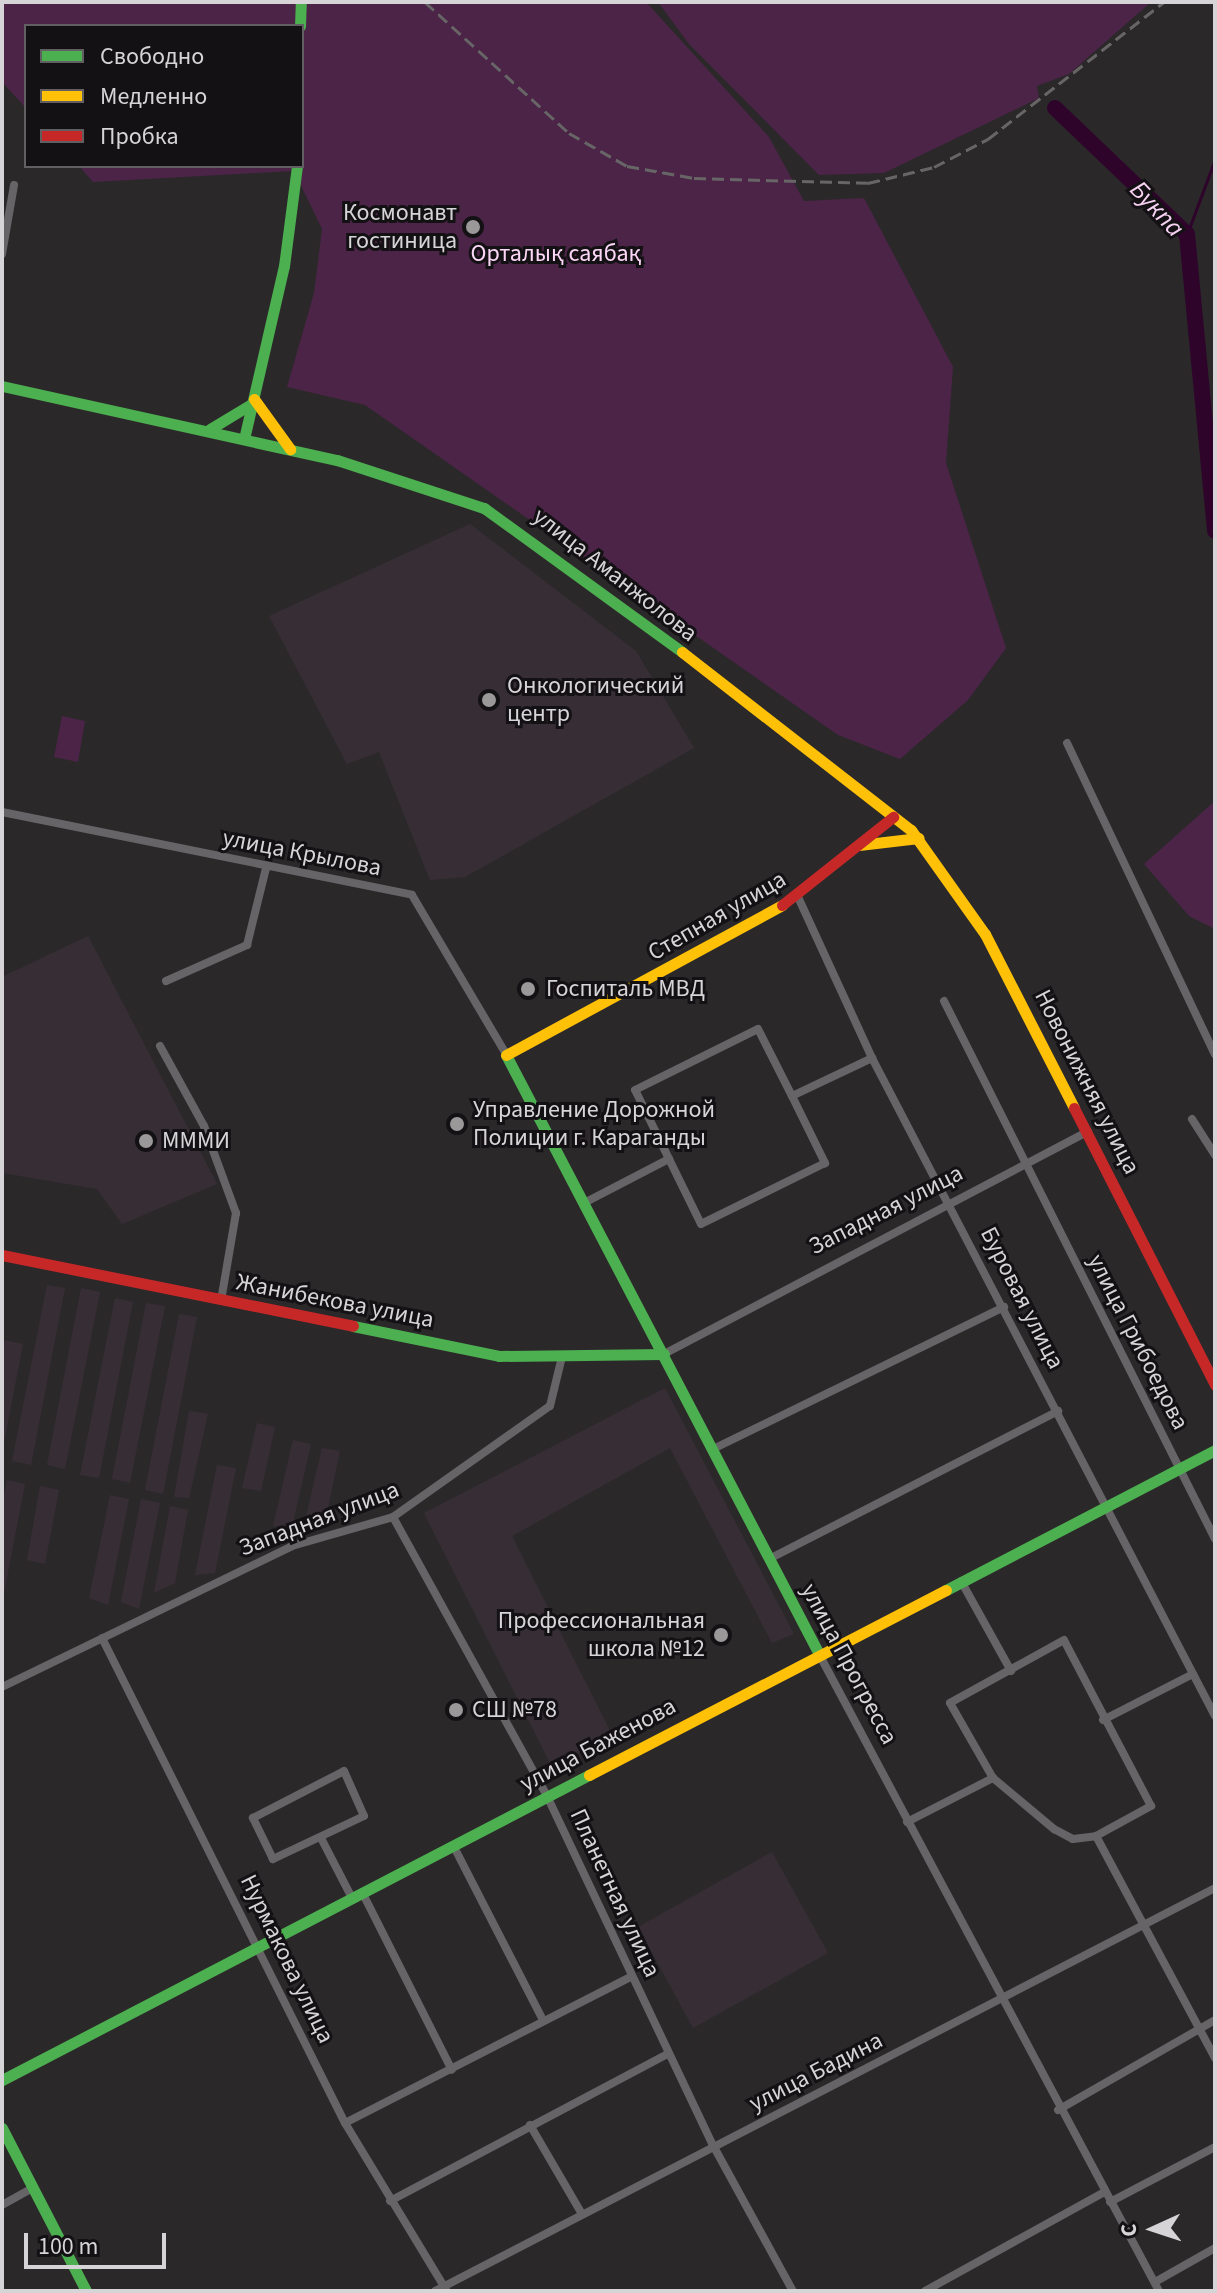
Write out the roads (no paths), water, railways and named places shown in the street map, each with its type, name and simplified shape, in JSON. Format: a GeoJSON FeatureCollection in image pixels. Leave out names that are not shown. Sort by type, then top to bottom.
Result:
{"type":"FeatureCollection","features":[{"type":"Feature","properties":{"kind":"main road"},"geometry":{"type":"LineString","coordinates":[[300,24],[301,2]]}},
{"type":"Feature","properties":{"kind":"main road"},"geometry":{"type":"LineString","coordinates":[[2,386],[244,439],[254,401],[297,168]]}},
{"type":"Feature","properties":{"kind":"main road"},"geometry":{"type":"LineString","coordinates":[[209,430],[254,401]]}},
{"type":"Feature","properties":{"kind":"main road"},"geometry":{"type":"LineString","coordinates":[[254,401],[290,449]]}},
{"type":"Feature","properties":{"kind":"main road","name":"улица Аманжолова"},"geometry":{"type":"LineString","coordinates":[[244,439],[417,482],[499,515],[893,817]]}},
{"type":"Feature","properties":{"kind":"main road","name":"Новонижняя улица"},"geometry":{"type":"LineString","coordinates":[[893,817],[919,838],[985,934],[1215,1385]]}},
{"type":"Feature","properties":{"kind":"main road","name":"Степная улица"},"geometry":{"type":"LineString","coordinates":[[506,1054],[798,897],[893,817]]}},
{"type":"Feature","properties":{"kind":"main road"},"geometry":{"type":"LineString","coordinates":[[858,845],[919,838]]}},
{"type":"Feature","properties":{"kind":"main road","name":"улица Прогресса"},"geometry":{"type":"LineString","coordinates":[[506,1054],[819,1654]]}},
{"type":"Feature","properties":{"kind":"main road","name":"Жанибекова улица"},"geometry":{"type":"LineString","coordinates":[[2,1255],[499,1356],[561,1361],[664,1354]]}},
{"type":"Feature","properties":{"kind":"main road","name":"улица Баженова"},"geometry":{"type":"LineString","coordinates":[[2,2080],[1215,1450]]}},
{"type":"Feature","properties":{"kind":"main road"},"geometry":{"type":"LineString","coordinates":[[2,2128],[86,2291]]}},
{"type":"Feature","properties":{"kind":"street"},"geometry":{"type":"LineString","coordinates":[[2,254],[14,185]]}},
{"type":"Feature","properties":{"kind":"street"},"geometry":{"type":"LineString","coordinates":[[1067,743],[1215,1055]]}},
{"type":"Feature","properties":{"kind":"street","name":"улица Крылова"},"geometry":{"type":"LineString","coordinates":[[2,812],[420,900],[506,1054]]}},
{"type":"Feature","properties":{"kind":"street"},"geometry":{"type":"LineString","coordinates":[[166,981],[247,945],[266,868]]}},
{"type":"Feature","properties":{"kind":"street","name":"Буровая улица"},"geometry":{"type":"LineString","coordinates":[[798,897],[872,1058],[1215,1716]]}},
{"type":"Feature","properties":{"kind":"street","name":"улица Грибоедова"},"geometry":{"type":"LineString","coordinates":[[944,1001],[1215,1539]]}},
{"type":"Feature","properties":{"kind":"street"},"geometry":{"type":"LineString","coordinates":[[758,1029],[792,1096],[825,1163],[701,1224],[635,1090],[758,1029]]}},
{"type":"Feature","properties":{"kind":"street"},"geometry":{"type":"LineString","coordinates":[[160,1046],[204,1126],[236,1213],[221,1301]]}},
{"type":"Feature","properties":{"kind":"street"},"geometry":{"type":"LineString","coordinates":[[792,1096],[872,1058]]}},
{"type":"Feature","properties":{"kind":"street"},"geometry":{"type":"LineString","coordinates":[[1192,1119],[1215,1155]]}},
{"type":"Feature","properties":{"kind":"street","name":"Западная улица"},"geometry":{"type":"LineString","coordinates":[[664,1354],[1088,1131]]}},
{"type":"Feature","properties":{"kind":"street"},"geometry":{"type":"LineString","coordinates":[[584,1203],[669,1159]]}},
{"type":"Feature","properties":{"kind":"street"},"geometry":{"type":"LineString","coordinates":[[713,1449],[1004,1307]]}},
{"type":"Feature","properties":{"kind":"street","name":"Западная улица"},"geometry":{"type":"LineString","coordinates":[[2,1687],[292,1546],[393,1517],[550,1406],[561,1361]]}},
{"type":"Feature","properties":{"kind":"street"},"geometry":{"type":"LineString","coordinates":[[769,1559],[1058,1411]]}},
{"type":"Feature","properties":{"kind":"street","name":"Планетная улица"},"geometry":{"type":"LineString","coordinates":[[393,1517],[547,1796],[714,2147],[793,2291]]}},
{"type":"Feature","properties":{"kind":"street"},"geometry":{"type":"LineString","coordinates":[[961,1581],[1011,1671]]}},
{"type":"Feature","properties":{"kind":"street","name":"Нурмакова улица"},"geometry":{"type":"LineString","coordinates":[[102,1638],[345,2123],[446,2288]]}},
{"type":"Feature","properties":{"kind":"street"},"geometry":{"type":"LineString","coordinates":[[1064,1640],[1103,1720],[1151,1806],[1096,1836],[1073,1839],[1054,1829],[993,1778],[950,1703],[1011,1671],[1064,1640]]}},
{"type":"Feature","properties":{"kind":"street","name":"улица Прогресса"},"geometry":{"type":"LineString","coordinates":[[819,1654],[999,2001],[1157,2286]]}},
{"type":"Feature","properties":{"kind":"street"},"geometry":{"type":"LineString","coordinates":[[1103,1720],[1193,1674]]}},
{"type":"Feature","properties":{"kind":"street"},"geometry":{"type":"LineString","coordinates":[[344,1771],[364,1816],[321,1838],[274,1860],[252,1820],[344,1771]]}},
{"type":"Feature","properties":{"kind":"street"},"geometry":{"type":"LineString","coordinates":[[907,1822],[993,1778]]}},
{"type":"Feature","properties":{"kind":"street"},"geometry":{"type":"LineString","coordinates":[[1096,1836],[1141,1926],[1215,2058]]}},
{"type":"Feature","properties":{"kind":"street"},"geometry":{"type":"LineString","coordinates":[[321,1838],[357,1895],[452,2070]]}},
{"type":"Feature","properties":{"kind":"street"},"geometry":{"type":"LineString","coordinates":[[453,1845],[543,2020]]}},
{"type":"Feature","properties":{"kind":"street","name":"улица Бадина"},"geometry":{"type":"LineString","coordinates":[[435,2291],[1215,1888]]}},
{"type":"Feature","properties":{"kind":"street"},"geometry":{"type":"LineString","coordinates":[[345,2123],[632,1976]]}},
{"type":"Feature","properties":{"kind":"street"},"geometry":{"type":"LineString","coordinates":[[1058,2110],[1215,2020]]}},
{"type":"Feature","properties":{"kind":"street"},"geometry":{"type":"LineString","coordinates":[[390,2201],[668,2054]]}},
{"type":"Feature","properties":{"kind":"street"},"geometry":{"type":"LineString","coordinates":[[530,2125],[582,2214]]}},
{"type":"Feature","properties":{"kind":"street"},"geometry":{"type":"LineString","coordinates":[[1110,2202],[1215,2147]]}},
{"type":"Feature","properties":{"kind":"street"},"geometry":{"type":"LineString","coordinates":[[2,2205],[33,2188]]}},
{"type":"Feature","properties":{"kind":"street"},"geometry":{"type":"LineString","coordinates":[[925,2291],[1104,2192]]}},
{"type":"Feature","properties":{"kind":"street"},"geometry":{"type":"LineString","coordinates":[[1157,2286],[1215,2248]]}},
{"type":"Feature","properties":{"kind":"waterway","name":"Букпа"},"geometry":{"type":"LineString","coordinates":[[1055,108],[1187,234],[1215,531]]}},
{"type":"Feature","properties":{"kind":"waterway"},"geometry":{"type":"LineString","coordinates":[[1187,234],[1215,159]]}},
{"type":"Feature","properties":{"kind":"railway"},"geometry":{"type":"LineString","coordinates":[[425,2],[569,133],[627,166],[694,178],[868,183],[934,167],[988,139],[1164,2]]}},
{"type":"Feature","properties":{"kind":"place","name":"Космонавт гостиница"},"geometry":{"type":"Point","coordinates":[473,227]}},
{"type":"Feature","properties":{"kind":"place","name":"Онкологический центр"},"geometry":{"type":"Point","coordinates":[489,700]}},
{"type":"Feature","properties":{"kind":"place","name":"Госпиталь МВД"},"geometry":{"type":"Point","coordinates":[528,989]}},
{"type":"Feature","properties":{"kind":"place","name":"Управление Дорожной Полиции г. Караганды"},"geometry":{"type":"Point","coordinates":[457,1124]}},
{"type":"Feature","properties":{"kind":"place","name":"МММИ"},"geometry":{"type":"Point","coordinates":[146,1141]}},
{"type":"Feature","properties":{"kind":"place","name":"Профессиональная школа №12"},"geometry":{"type":"Point","coordinates":[721,1635]}},
{"type":"Feature","properties":{"kind":"place","name":"СШ №78"},"geometry":{"type":"Point","coordinates":[456,1710]}},
{"type":"Feature","properties":{"kind":"park label","name":"Орталық саябақ"},"geometry":{"type":"Point","coordinates":[556,254]}}]}
